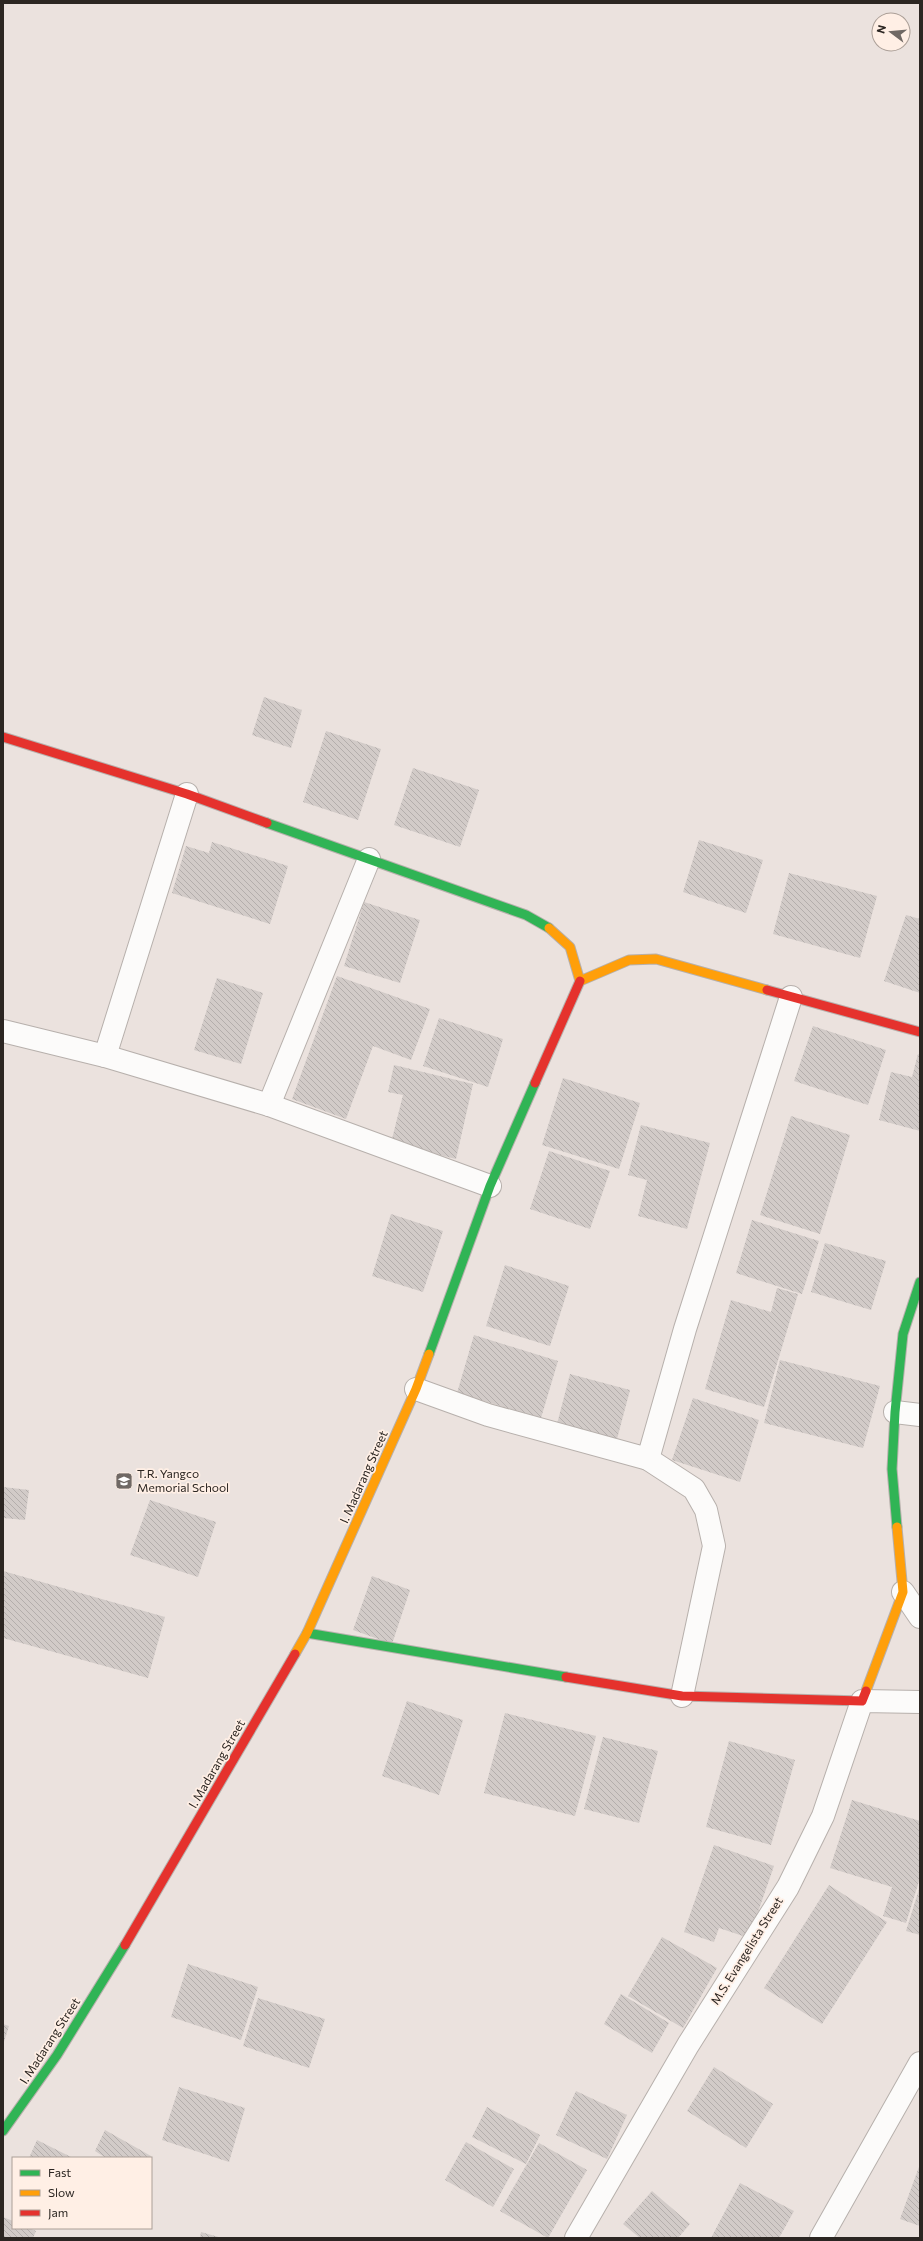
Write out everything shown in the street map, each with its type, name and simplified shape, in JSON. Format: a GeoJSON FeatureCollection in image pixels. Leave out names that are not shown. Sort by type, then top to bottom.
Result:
{"type":"FeatureCollection","features":[{"type":"Feature","properties":{"kind":"street"},"geometry":{"type":"LineString","coordinates":[[3,737],[187,794],[526,915],[553,930],[570,947],[580,982],[606,968],[630,960],[656,959],[920,1032]]}},
{"type":"Feature","properties":{"kind":"street"},"geometry":{"type":"LineString","coordinates":[[105,1056],[187,794]]}},
{"type":"Feature","properties":{"kind":"street"},"geometry":{"type":"LineString","coordinates":[[269,1105],[370,859]]}},
{"type":"Feature","properties":{"kind":"street","name":"I. Madarang Street"},"geometry":{"type":"LineString","coordinates":[[3,2131],[57,2055],[152,1901],[307,1633],[416,1389],[490,1186],[580,982]]}},
{"type":"Feature","properties":{"kind":"street"},"geometry":{"type":"LineString","coordinates":[[648,1459],[685,1329],[791,997]]}},
{"type":"Feature","properties":{"kind":"street"},"geometry":{"type":"LineString","coordinates":[[3,1031],[105,1056],[269,1105],[490,1186]]}},
{"type":"Feature","properties":{"kind":"street"},"geometry":{"type":"LineString","coordinates":[[862,1701],[903,1592],[892,1468],[895,1412],[903,1334],[920,1282]]}},
{"type":"Feature","properties":{"kind":"street"},"geometry":{"type":"LineString","coordinates":[[416,1389],[488,1415],[648,1459],[694,1489],[706,1510],[714,1546],[682,1696]]}},
{"type":"Feature","properties":{"kind":"street"},"geometry":{"type":"LineString","coordinates":[[895,1412],[920,1415]]}},
{"type":"Feature","properties":{"kind":"street"},"geometry":{"type":"LineString","coordinates":[[903,1592],[920,1617]]}},
{"type":"Feature","properties":{"kind":"street"},"geometry":{"type":"LineString","coordinates":[[307,1633],[682,1696],[920,1702]]}},
{"type":"Feature","properties":{"kind":"street","name":"M.S. Evangelista Street"},"geometry":{"type":"LineString","coordinates":[[576,2238],[688,2045],[788,1887],[823,1816],[862,1701]]}},
{"type":"Feature","properties":{"kind":"street"},"geometry":{"type":"LineString","coordinates":[[821,2238],[920,2065]]}},
{"type":"Feature","properties":{"kind":"building"},"geometry":{"type":"Polygon","coordinates":[[[264,697],[302,710],[291,748],[252,735],[264,697]]]}},
{"type":"Feature","properties":{"kind":"building"},"geometry":{"type":"Polygon","coordinates":[[[326,731],[381,749],[358,820],[303,802],[326,731]]]}},
{"type":"Feature","properties":{"kind":"building"},"geometry":{"type":"Polygon","coordinates":[[[413,768],[479,790],[460,847],[394,825],[413,768]]]}},
{"type":"Feature","properties":{"kind":"building"},"geometry":{"type":"Polygon","coordinates":[[[699,840],[763,860],[746,913],[683,892],[699,840]]]}},
{"type":"Feature","properties":{"kind":"building"},"geometry":{"type":"Polygon","coordinates":[[[212,842],[288,866],[270,924],[172,893],[186,846],[209,853],[212,842]]]}},
{"type":"Feature","properties":{"kind":"building"},"geometry":{"type":"Polygon","coordinates":[[[789,873],[877,896],[860,958],[773,934],[789,873]]]}},
{"type":"Feature","properties":{"kind":"building"},"geometry":{"type":"Polygon","coordinates":[[[364,902],[420,920],[400,983],[344,966],[364,902]]]}},
{"type":"Feature","properties":{"kind":"building"},"geometry":{"type":"Polygon","coordinates":[[[906,915],[920,919],[920,993],[884,981],[906,915]]]}},
{"type":"Feature","properties":{"kind":"building"},"geometry":{"type":"Polygon","coordinates":[[[337,976],[430,1009],[411,1060],[373,1046],[346,1119],[292,1099],[337,976]]]}},
{"type":"Feature","properties":{"kind":"building"},"geometry":{"type":"Polygon","coordinates":[[[217,978],[263,993],[241,1064],[194,1050],[217,978]]]}},
{"type":"Feature","properties":{"kind":"building"},"geometry":{"type":"Polygon","coordinates":[[[439,1018],[503,1039],[488,1087],[423,1066],[439,1018]]]}},
{"type":"Feature","properties":{"kind":"building"},"geometry":{"type":"Polygon","coordinates":[[[813,1026],[886,1050],[868,1105],[794,1081],[813,1026]]]}},
{"type":"Feature","properties":{"kind":"building"},"geometry":{"type":"Polygon","coordinates":[[[918,1054],[920,1055],[920,1131],[879,1120],[891,1072],[912,1077],[918,1054]]]}},
{"type":"Feature","properties":{"kind":"building"},"geometry":{"type":"Polygon","coordinates":[[[394,1065],[473,1084],[456,1159],[391,1143],[403,1095],[388,1092],[394,1065]]]}},
{"type":"Feature","properties":{"kind":"building"},"geometry":{"type":"Polygon","coordinates":[[[563,1078],[640,1103],[619,1169],[542,1145],[563,1078]]]}},
{"type":"Feature","properties":{"kind":"building"},"geometry":{"type":"Polygon","coordinates":[[[791,1116],[850,1135],[820,1234],[760,1215],[791,1116]]]}},
{"type":"Feature","properties":{"kind":"building"},"geometry":{"type":"Polygon","coordinates":[[[641,1125],[710,1143],[687,1229],[638,1216],[647,1180],[628,1175],[641,1125]]]}},
{"type":"Feature","properties":{"kind":"building"},"geometry":{"type":"Polygon","coordinates":[[[549,1151],[610,1171],[590,1229],[530,1209],[549,1151]]]}},
{"type":"Feature","properties":{"kind":"building"},"geometry":{"type":"Polygon","coordinates":[[[391,1214],[443,1231],[423,1292],[372,1276],[391,1214]]]}},
{"type":"Feature","properties":{"kind":"building"},"geometry":{"type":"Polygon","coordinates":[[[752,1220],[819,1241],[802,1294],[736,1273],[752,1220]]]}},
{"type":"Feature","properties":{"kind":"building"},"geometry":{"type":"Polygon","coordinates":[[[825,1243],[886,1261],[871,1310],[811,1292],[825,1243]]]}},
{"type":"Feature","properties":{"kind":"building"},"geometry":{"type":"Polygon","coordinates":[[[505,1265],[569,1286],[550,1346],[486,1326],[505,1265]]]}},
{"type":"Feature","properties":{"kind":"building"},"geometry":{"type":"Polygon","coordinates":[[[777,1288],[798,1294],[764,1407],[705,1389],[731,1300],[771,1312],[777,1288]]]}},
{"type":"Feature","properties":{"kind":"building"},"geometry":{"type":"Polygon","coordinates":[[[474,1335],[558,1361],[541,1418],[457,1393],[474,1335]]]}},
{"type":"Feature","properties":{"kind":"building"},"geometry":{"type":"Polygon","coordinates":[[[780,1360],[880,1386],[863,1448],[764,1423],[780,1360]]]}},
{"type":"Feature","properties":{"kind":"building"},"geometry":{"type":"Polygon","coordinates":[[[570,1374],[630,1390],[617,1439],[557,1424],[570,1374]]]}},
{"type":"Feature","properties":{"kind":"building"},"geometry":{"type":"Polygon","coordinates":[[[693,1398],[759,1420],[740,1482],[672,1460],[693,1398]]]}},
{"type":"Feature","properties":{"kind":"building"},"geometry":{"type":"Polygon","coordinates":[[[3,1487],[29,1490],[25,1520],[3,1518],[3,1487]]]}},
{"type":"Feature","properties":{"kind":"building"},"geometry":{"type":"Polygon","coordinates":[[[150,1500],[216,1522],[198,1577],[130,1555],[150,1500]]]}},
{"type":"Feature","properties":{"kind":"building"},"geometry":{"type":"Polygon","coordinates":[[[3,1571],[165,1617],[148,1678],[3,1638],[3,1571]]]}},
{"type":"Feature","properties":{"kind":"building"},"geometry":{"type":"Polygon","coordinates":[[[372,1576],[410,1590],[392,1644],[353,1630],[372,1576]]]}},
{"type":"Feature","properties":{"kind":"building"},"geometry":{"type":"Polygon","coordinates":[[[407,1701],[463,1720],[439,1795],[382,1776],[407,1701]]]}},
{"type":"Feature","properties":{"kind":"building"},"geometry":{"type":"Polygon","coordinates":[[[505,1713],[596,1736],[575,1816],[484,1793],[505,1713]]]}},
{"type":"Feature","properties":{"kind":"building"},"geometry":{"type":"Polygon","coordinates":[[[603,1737],[658,1751],[639,1823],[584,1809],[603,1737]]]}},
{"type":"Feature","properties":{"kind":"building"},"geometry":{"type":"Polygon","coordinates":[[[729,1741],[795,1760],[771,1845],[706,1827],[729,1741]]]}},
{"type":"Feature","properties":{"kind":"building"},"geometry":{"type":"Polygon","coordinates":[[[852,1800],[920,1821],[920,1878],[906,1923],[883,1916],[892,1887],[830,1868],[852,1800]]]}},
{"type":"Feature","properties":{"kind":"building"},"geometry":{"type":"Polygon","coordinates":[[[714,1845],[774,1866],[749,1938],[719,1928],[714,1942],[684,1932],[714,1845]]]}},
{"type":"Feature","properties":{"kind":"building"},"geometry":{"type":"Polygon","coordinates":[[[829,1885],[887,1922],[822,2024],[764,1988],[829,1885]]]}},
{"type":"Feature","properties":{"kind":"building"},"geometry":{"type":"Polygon","coordinates":[[[920,1886],[920,1935],[906,1931],[920,1886]]]}},
{"type":"Feature","properties":{"kind":"building"},"geometry":{"type":"Polygon","coordinates":[[[662,1937],[717,1968],[683,2028],[628,1996],[662,1937]]]}},
{"type":"Feature","properties":{"kind":"building"},"geometry":{"type":"Polygon","coordinates":[[[188,1964],[258,1987],[241,2040],[171,2017],[188,1964]]]}},
{"type":"Feature","properties":{"kind":"building"},"geometry":{"type":"Polygon","coordinates":[[[621,1994],[669,2023],[652,2053],[604,2024],[621,1994]]]}},
{"type":"Feature","properties":{"kind":"building"},"geometry":{"type":"Polygon","coordinates":[[[258,1998],[325,2019],[309,2068],[243,2046],[258,1998]]]}},
{"type":"Feature","properties":{"kind":"building"},"geometry":{"type":"Polygon","coordinates":[[[3,2024],[9,2026],[3,2045],[3,2024]]]}},
{"type":"Feature","properties":{"kind":"building"},"geometry":{"type":"Polygon","coordinates":[[[714,2067],[773,2104],[746,2148],[687,2111],[714,2067]]]}},
{"type":"Feature","properties":{"kind":"building"},"geometry":{"type":"Polygon","coordinates":[[[179,2087],[245,2108],[229,2162],[162,2140],[179,2087]]]}},
{"type":"Feature","properties":{"kind":"building"},"geometry":{"type":"Polygon","coordinates":[[[576,2091],[627,2115],[607,2159],[556,2135],[576,2091]]]}},
{"type":"Feature","properties":{"kind":"building"},"geometry":{"type":"Polygon","coordinates":[[[487,2107],[540,2135],[526,2164],[472,2137],[487,2107]]]}},
{"type":"Feature","properties":{"kind":"building"},"geometry":{"type":"Polygon","coordinates":[[[105,2130],[151,2156],[104,2157],[95,2151],[105,2130]]]}},
{"type":"Feature","properties":{"kind":"building"},"geometry":{"type":"Polygon","coordinates":[[[37,2140],[71,2157],[29,2157],[37,2140]]]}},
{"type":"Feature","properties":{"kind":"building"},"geometry":{"type":"Polygon","coordinates":[[[466,2142],[514,2169],[493,2207],[445,2180],[466,2142]]]}},
{"type":"Feature","properties":{"kind":"building"},"geometry":{"type":"Polygon","coordinates":[[[539,2143],[587,2170],[548,2238],[500,2211],[539,2143]]]}},
{"type":"Feature","properties":{"kind":"building"},"geometry":{"type":"Polygon","coordinates":[[[920,2164],[920,2226],[900,2219],[920,2164]]]}},
{"type":"Feature","properties":{"kind":"building"},"geometry":{"type":"Polygon","coordinates":[[[740,2183],[794,2211],[779,2238],[711,2238],[740,2183]]]}},
{"type":"Feature","properties":{"kind":"building"},"geometry":{"type":"Polygon","coordinates":[[[652,2191],[690,2224],[678,2238],[640,2238],[623,2224],[652,2191]]]}},
{"type":"Feature","properties":{"kind":"building"},"geometry":{"type":"Polygon","coordinates":[[[3,2217],[12,2221],[12,2229],[31,2229],[36,2231],[33,2238],[3,2238],[3,2217]]]}},
{"type":"Feature","properties":{"kind":"building"},"geometry":{"type":"Polygon","coordinates":[[[201,2232],[222,2238],[200,2238],[201,2232]]]}},
{"type":"Feature","properties":{"kind":"traffic: fast"},"geometry":{"type":"LineString","coordinates":[[267,823],[526,915],[549,928]]}},
{"type":"Feature","properties":{"kind":"traffic: fast"},"geometry":{"type":"LineString","coordinates":[[429,1354],[490,1186],[535,1083]]}},
{"type":"Feature","properties":{"kind":"traffic: fast"},"geometry":{"type":"LineString","coordinates":[[897,1527],[892,1469],[895,1412],[903,1334],[920,1282]]}},
{"type":"Feature","properties":{"kind":"traffic: fast"},"geometry":{"type":"LineString","coordinates":[[307,1633],[566,1677]]}},
{"type":"Feature","properties":{"kind":"traffic: fast"},"geometry":{"type":"LineString","coordinates":[[3,2131],[57,2055],[125,1945]]}},
{"type":"Feature","properties":{"kind":"traffic: slow"},"geometry":{"type":"LineString","coordinates":[[549,928],[570,947],[580,981],[629,960],[656,959],[767,990]]}},
{"type":"Feature","properties":{"kind":"traffic: slow"},"geometry":{"type":"LineString","coordinates":[[295,1654],[307,1633],[416,1389],[429,1354]]}},
{"type":"Feature","properties":{"kind":"traffic: slow"},"geometry":{"type":"LineString","coordinates":[[866,1691],[903,1592],[897,1527]]}},
{"type":"Feature","properties":{"kind":"traffic: jam"},"geometry":{"type":"LineString","coordinates":[[3,737],[187,794],[267,823]]}},
{"type":"Feature","properties":{"kind":"traffic: jam"},"geometry":{"type":"LineString","coordinates":[[535,1083],[580,981]]}},
{"type":"Feature","properties":{"kind":"traffic: jam"},"geometry":{"type":"LineString","coordinates":[[767,990],[920,1032]]}},
{"type":"Feature","properties":{"kind":"traffic: jam"},"geometry":{"type":"LineString","coordinates":[[125,1945],[295,1654]]}},
{"type":"Feature","properties":{"kind":"traffic: jam"},"geometry":{"type":"LineString","coordinates":[[566,1677],[682,1696],[862,1701],[866,1691]]}},
{"type":"Feature","properties":{"kind":"place","name":"T.R. Yangco Memorial School"},"geometry":{"type":"Point","coordinates":[124,1481]}}]}
